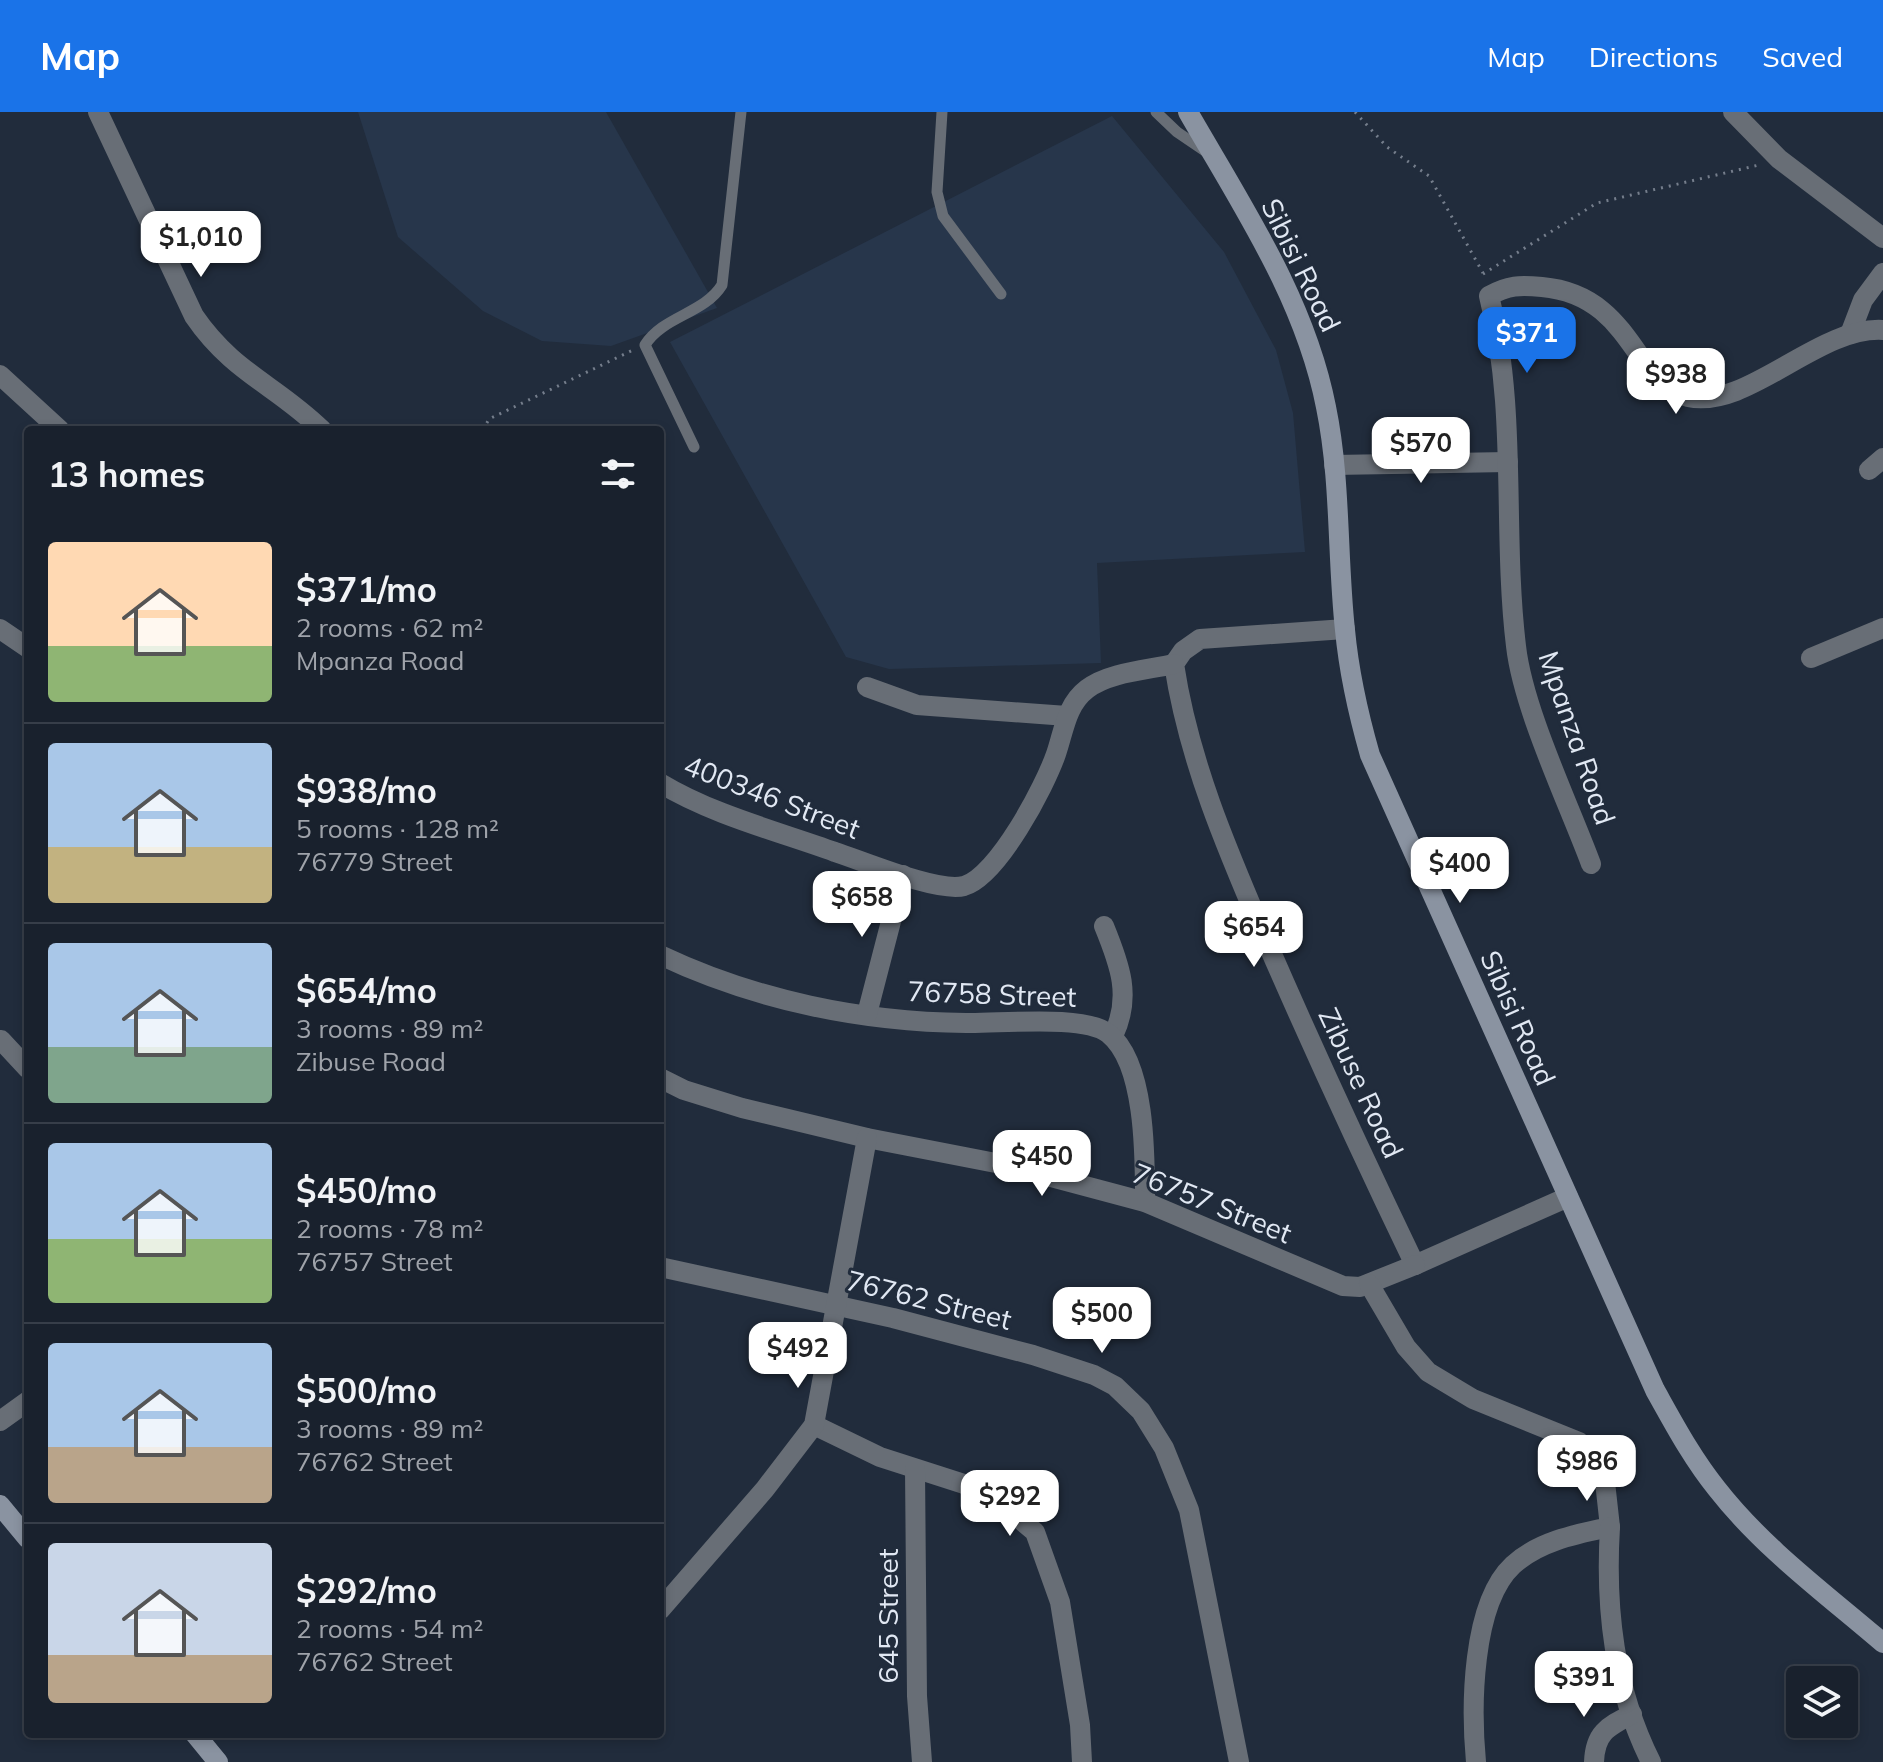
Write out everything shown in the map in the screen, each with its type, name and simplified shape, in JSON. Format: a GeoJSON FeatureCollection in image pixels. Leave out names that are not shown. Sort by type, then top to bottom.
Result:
{"type":"FeatureCollection","features":[{"type":"Feature","properties":{"kind":"street"},"geometry":{"type":"LineString","coordinates":[[98,112],[194,316],[212,341],[247,374],[317,426]]}},
{"type":"Feature","properties":{"kind":"street","name":"Sibisi Road"},"geometry":{"type":"LineString","coordinates":[[1188,112],[1279,271],[1296,310],[1327,408],[1353,695],[1370,755],[1655,1390],[1686,1447],[1749,1524],[1883,1643]]}},
{"type":"Feature","properties":{"kind":"street"},"geometry":{"type":"LineString","coordinates":[[1733,112],[1779,159],[1883,238]]}},
{"type":"Feature","properties":{"kind":"street"},"geometry":{"type":"LineString","coordinates":[[1850,334],[1863,300],[1883,273]]}},
{"type":"Feature","properties":{"kind":"street"},"geometry":{"type":"LineString","coordinates":[[1489,296],[1516,285],[1572,291],[1596,303],[1658,377],[1673,391],[1689,397],[1728,392],[1765,378],[1822,345],[1850,334],[1883,330]]}},
{"type":"Feature","properties":{"kind":"street","name":"Mpanza Road"},"geometry":{"type":"LineString","coordinates":[[1489,296],[1507,388],[1510,576],[1516,650],[1532,708],[1591,864]]}},
{"type":"Feature","properties":{"kind":"street"},"geometry":{"type":"LineString","coordinates":[[0,375],[56,426]]}},
{"type":"Feature","properties":{"kind":"street"},"geometry":{"type":"LineString","coordinates":[[1334,465],[1508,462]]}},
{"type":"Feature","properties":{"kind":"street"},"geometry":{"type":"LineString","coordinates":[[1811,658],[1883,628]]}},
{"type":"Feature","properties":{"kind":"street"},"geometry":{"type":"LineString","coordinates":[[0,629],[24,645]]}},
{"type":"Feature","properties":{"kind":"street"},"geometry":{"type":"LineString","coordinates":[[1174,664],[1183,651],[1200,639],[1345,629]]}},
{"type":"Feature","properties":{"kind":"street","name":"400346 Street"},"geometry":{"type":"LineString","coordinates":[[664,785],[752,823],[903,875],[945,886],[963,886],[992,864],[1047,776],[1067,716],[1077,698],[1095,684],[1174,664]]}},
{"type":"Feature","properties":{"kind":"street","name":"Zibuse Road"},"geometry":{"type":"LineString","coordinates":[[1174,664],[1180,705],[1196,763],[1232,862],[1332,1090],[1415,1265]]}},
{"type":"Feature","properties":{"kind":"street"},"geometry":{"type":"LineString","coordinates":[[867,687],[917,705],[1067,716]]}},
{"type":"Feature","properties":{"kind":"street","name":"76758 Street"},"geometry":{"type":"LineString","coordinates":[[867,1014],[903,875]]}},
{"type":"Feature","properties":{"kind":"street"},"geometry":{"type":"LineString","coordinates":[[1104,926],[1118,960],[1125,990],[1123,1015],[1113,1036],[1130,1068],[1140,1111],[1145,1202]]}},
{"type":"Feature","properties":{"kind":"street","name":"76758 Street"},"geometry":{"type":"LineString","coordinates":[[664,957],[737,987],[785,1001],[941,1022],[1076,1024],[1104,1030],[1113,1036]]}},
{"type":"Feature","properties":{"kind":"street"},"geometry":{"type":"LineString","coordinates":[[1,1040],[24,1065]]}},
{"type":"Feature","properties":{"kind":"street","name":"76757 Street"},"geometry":{"type":"LineString","coordinates":[[664,1080],[684,1090],[742,1108],[867,1138],[1006,1165],[1145,1202],[1350,1287],[1369,1284],[1415,1265]]}},
{"type":"Feature","properties":{"kind":"street"},"geometry":{"type":"LineString","coordinates":[[664,1605],[765,1489],[814,1425],[867,1138]]}},
{"type":"Feature","properties":{"kind":"street"},"geometry":{"type":"LineString","coordinates":[[1415,1265],[1568,1197]]}},
{"type":"Feature","properties":{"kind":"street","name":"76762 Street"},"geometry":{"type":"LineString","coordinates":[[664,1268],[837,1305],[1019,1351],[1094,1375],[1115,1386],[1141,1411],[1164,1448],[1189,1510],[1239,1762]]}},
{"type":"Feature","properties":{"kind":"street"},"geometry":{"type":"LineString","coordinates":[[1369,1284],[1406,1347],[1428,1372],[1473,1399],[1579,1442],[1594,1456],[1605,1482],[1610,1527],[1611,1625],[1616,1664],[1651,1762]]}},
{"type":"Feature","properties":{"kind":"street"},"geometry":{"type":"LineString","coordinates":[[0,1421],[24,1404]]}},
{"type":"Feature","properties":{"kind":"street"},"geometry":{"type":"LineString","coordinates":[[814,1425],[839,1439],[915,1469],[964,1484],[1000,1502],[1035,1532],[1060,1602],[1080,1725],[1082,1762]]}},
{"type":"Feature","properties":{"kind":"street","name":"645 Street"},"geometry":{"type":"LineString","coordinates":[[915,1469],[917,1696],[922,1762]]}},
{"type":"Feature","properties":{"kind":"street"},"geometry":{"type":"LineString","coordinates":[[0,1505],[24,1534]]}},
{"type":"Feature","properties":{"kind":"street"},"geometry":{"type":"LineString","coordinates":[[1476,1762],[1475,1705],[1481,1638],[1486,1612],[1496,1589],[1513,1566],[1531,1553],[1577,1534],[1610,1527]]}},
{"type":"Feature","properties":{"kind":"street"},"geometry":{"type":"LineString","coordinates":[[1594,1762],[1595,1743],[1603,1729],[1632,1714]]}},
{"type":"Feature","properties":{"kind":"street"},"geometry":{"type":"LineString","coordinates":[[198,1738],[218,1762]]}},
{"type":"Feature","properties":{"kind":"lane"},"geometry":{"type":"LineString","coordinates":[[694,447],[645,345],[654,333],[717,294],[726,274],[741,112]]}},
{"type":"Feature","properties":{"kind":"lane"},"geometry":{"type":"LineString","coordinates":[[942,112],[937,192],[943,216],[1001,294]]}},
{"type":"Feature","properties":{"kind":"lane"},"geometry":{"type":"LineString","coordinates":[[1156,112],[1177,132],[1213,156]]}},
{"type":"Feature","properties":{"kind":"path"},"geometry":{"type":"LineString","coordinates":[[1355,112],[1387,147],[1429,176],[1483,274],[1489,296]]}},
{"type":"Feature","properties":{"kind":"path"},"geometry":{"type":"LineString","coordinates":[[1483,274],[1597,203],[1779,159]]}},
{"type":"Feature","properties":{"kind":"path"},"geometry":{"type":"LineString","coordinates":[[485,426],[489,419],[645,345]]}},
{"type":"Feature","properties":{"kind":"shaded area"},"geometry":{"type":"Polygon","coordinates":[[[358,112],[606,112],[717,308],[611,346],[542,341],[483,311],[398,237],[358,112]]]}},
{"type":"Feature","properties":{"kind":"shaded area"},"geometry":{"type":"Polygon","coordinates":[[[1112,116],[1224,252],[1276,350],[1293,413],[1305,552],[1097,563],[1101,663],[889,669],[846,657],[670,342],[1112,116]]]}}]}
